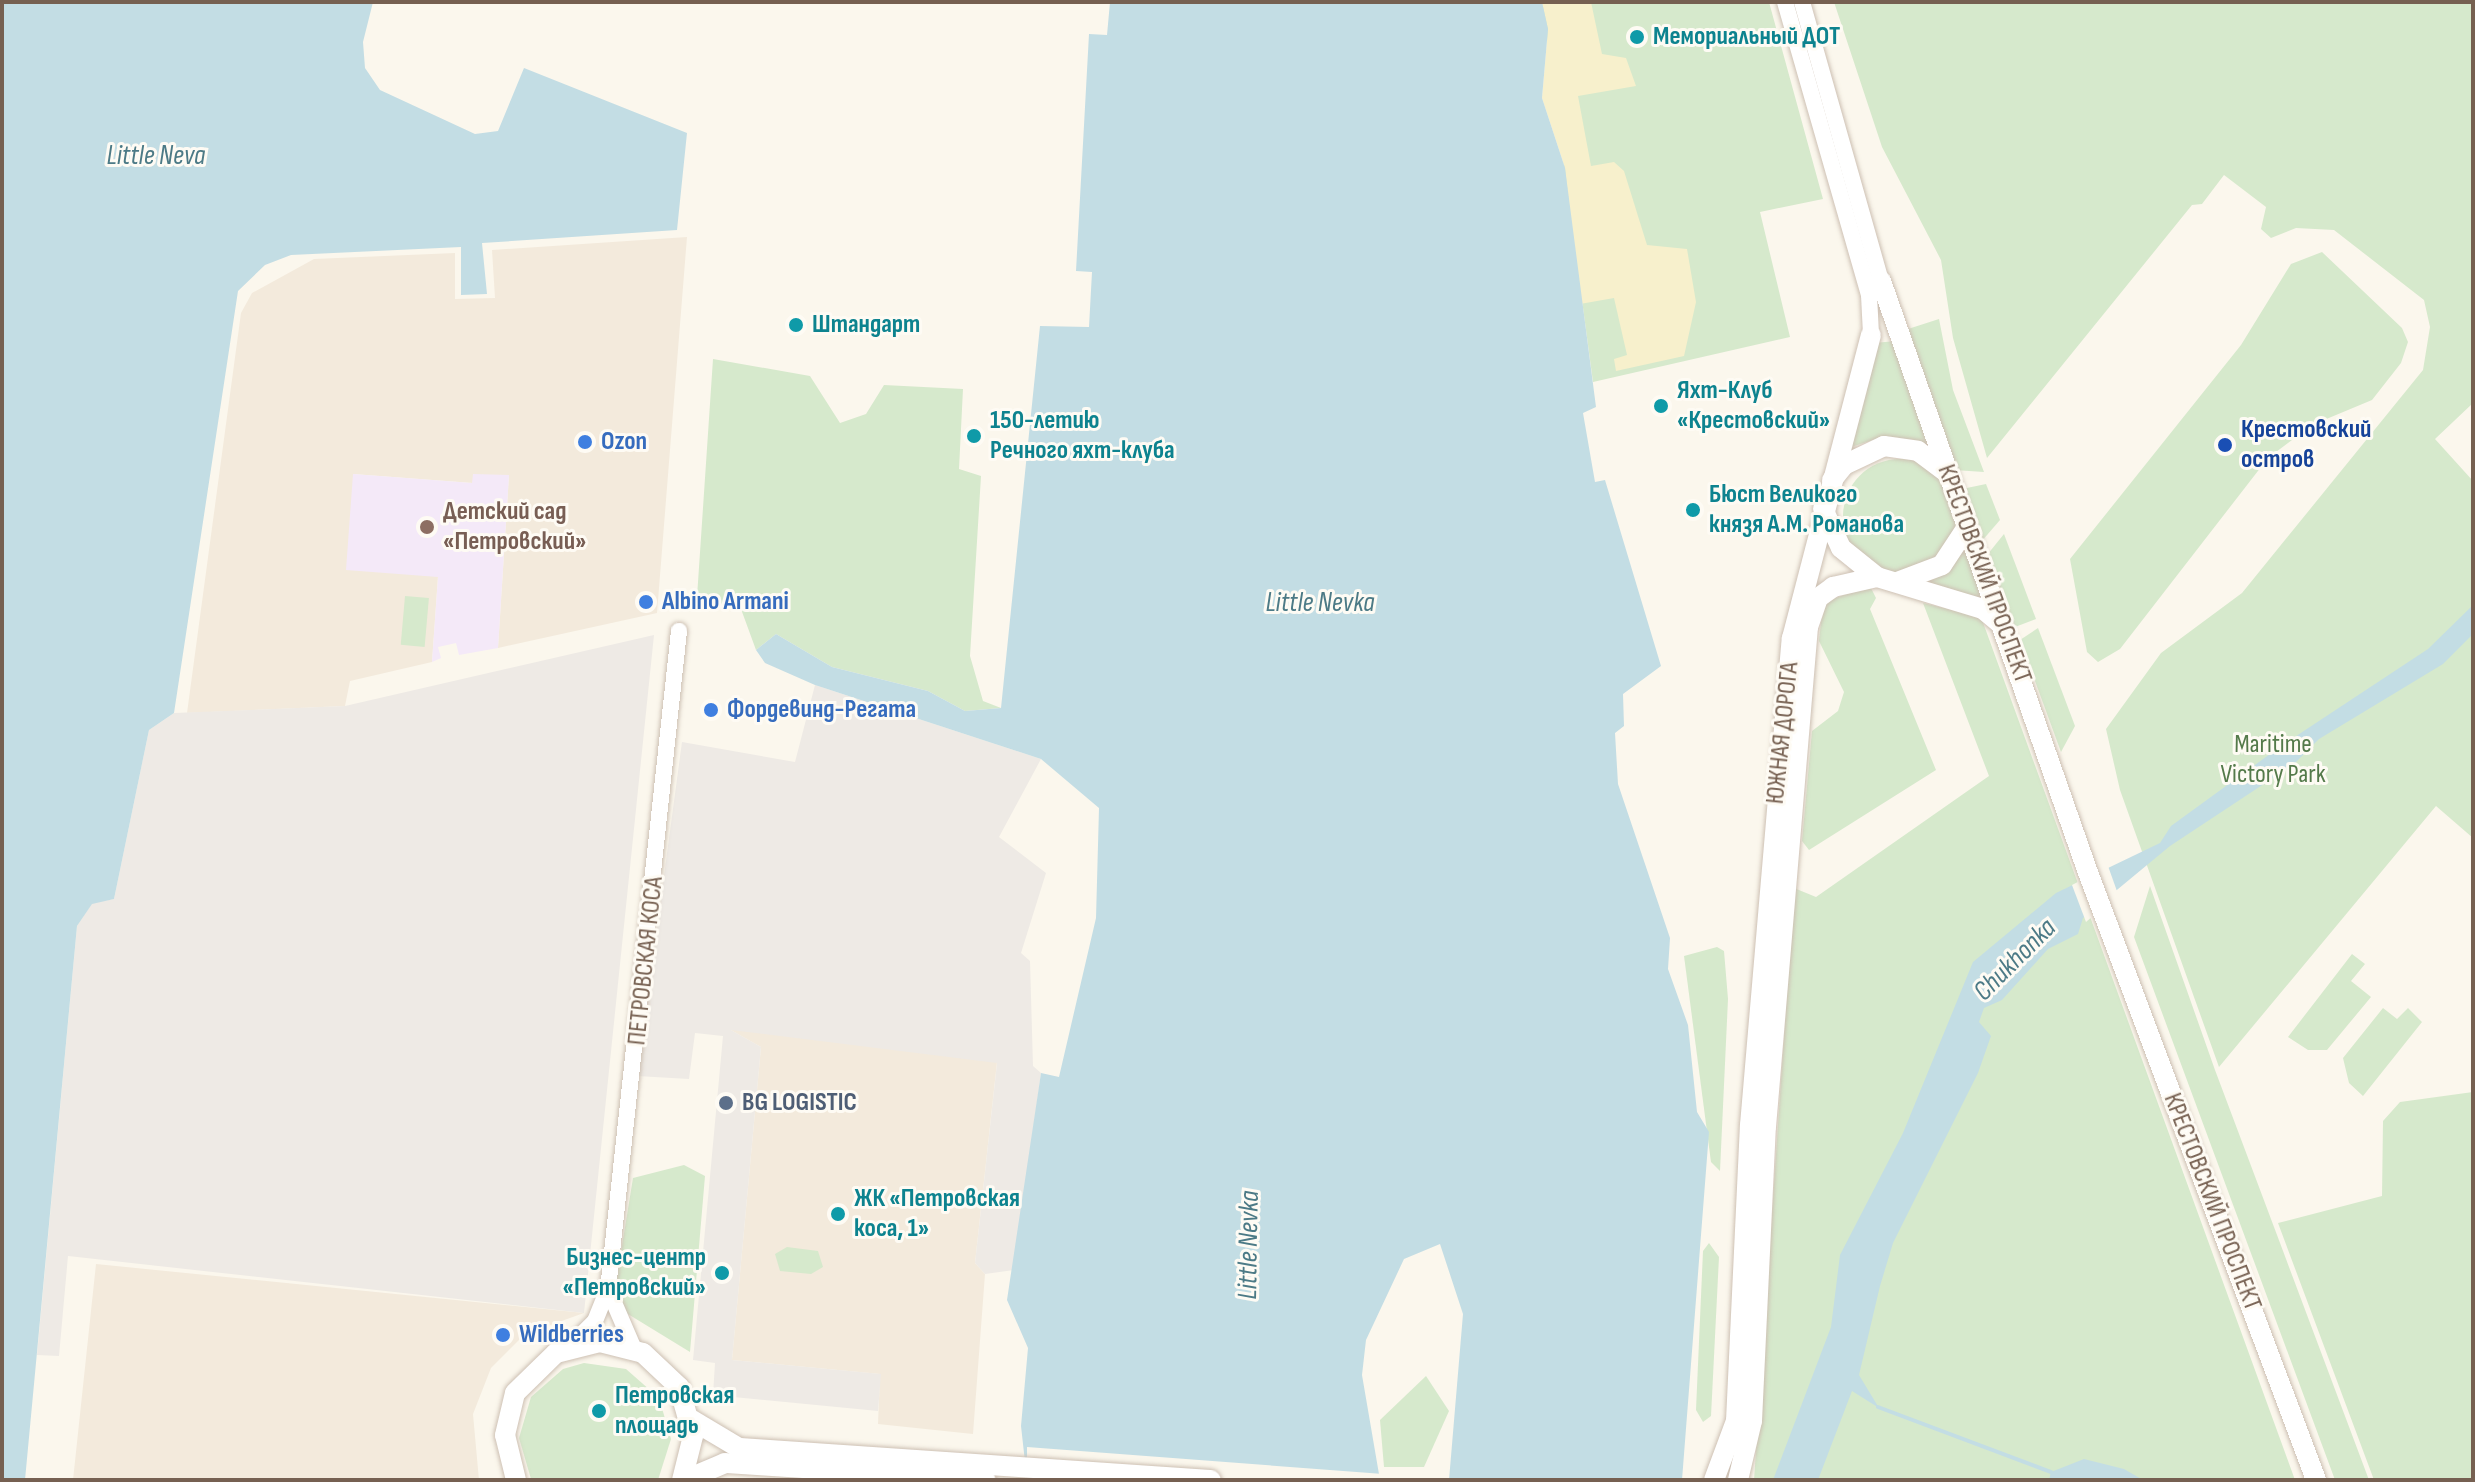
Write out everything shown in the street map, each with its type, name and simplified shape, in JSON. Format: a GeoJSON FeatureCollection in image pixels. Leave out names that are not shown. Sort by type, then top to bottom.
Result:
{"type":"FeatureCollection","features":[{"type":"Feature","properties":{"kind":"street","name":"ЮЖНАЯ ДОРОГА"},"geometry":{"type":"LineString","coordinates":[[1714,1480],[1736,1421],[1750,1125],[1792,638],[1823,508],[1871,335],[1869,295],[1785,2]]}},
{"type":"Feature","properties":{"kind":"street"},"geometry":{"type":"LineString","coordinates":[[1802,2],[1881,281]]}},
{"type":"Feature","properties":{"kind":"street","name":"КРЕСТОВСКИЙ ПРОСПЕКТ"},"geometry":{"type":"LineString","coordinates":[[1881,281],[2086,867],[2316,1480]]}},
{"type":"Feature","properties":{"kind":"street"},"geometry":{"type":"LineString","coordinates":[[1830,484],[1844,465],[1884,446],[1918,451],[1948,474]]}},
{"type":"Feature","properties":{"kind":"street"},"geometry":{"type":"LineString","coordinates":[[1823,508],[1841,548],[1885,580],[1983,609],[2001,624]]}},
{"type":"Feature","properties":{"kind":"street"},"geometry":{"type":"LineString","coordinates":[[1885,580],[1942,565],[1967,527]]}},
{"type":"Feature","properties":{"kind":"street","name":"ЮЖНАЯ ДОРОГА"},"geometry":{"type":"LineString","coordinates":[[1738,1480],[1752,1421],[1766,1127],[1808,627],[1818,598],[1885,580]]}},
{"type":"Feature","properties":{"kind":"street","name":"ПЕТРОВСКАЯ КОСА"},"geometry":{"type":"LineString","coordinates":[[569,1347],[595,1321],[608,1289],[679,631]]}},
{"type":"Feature","properties":{"kind":"street","name":"ПЕТРОВСКАЯ КОСА"},"geometry":{"type":"LineString","coordinates":[[608,1289],[634,1349]]}},
{"type":"Feature","properties":{"kind":"street"},"geometry":{"type":"LineString","coordinates":[[516,1480],[506,1449],[510,1406],[533,1370],[569,1347],[600,1342],[634,1349],[672,1377],[692,1420],[684,1480]]}},
{"type":"Feature","properties":{"kind":"street"},"geometry":{"type":"LineString","coordinates":[[692,1420],[739,1448],[1211,1480]]}},
{"type":"Feature","properties":{"kind":"street"},"geometry":{"type":"LineString","coordinates":[[684,1480],[725,1463],[985,1480]]}},
{"type":"Feature","properties":{"kind":"shaded area"},"geometry":{"type":"Polygon","coordinates":[[[687,237],[657,613],[498,648],[509,475],[473,475],[473,483],[353,474],[438,576],[432,662],[350,681],[345,706],[187,713],[241,313],[252,293],[314,259],[455,253],[455,299],[495,298],[492,250],[687,237]]]}},
{"type":"Feature","properties":{"kind":"shaded area","name":"Детский сад «Петровский»"},"geometry":{"type":"Polygon","coordinates":[[[353,474],[472,483],[473,474],[509,475],[498,648],[459,655],[456,643],[438,647],[441,658],[432,662],[438,577],[346,570],[353,474]]]}},
{"type":"Feature","properties":{"kind":"shaded area"},"geometry":{"type":"Polygon","coordinates":[[[654,635],[584,1313],[68,1256],[59,1356],[37,1355],[77,926],[92,903],[114,899],[149,730],[174,713],[345,706],[654,635]]]}},
{"type":"Feature","properties":{"kind":"shaded area"},"geometry":{"type":"Polygon","coordinates":[[[815,685],[1041,759],[999,837],[1046,873],[1021,953],[1030,961],[1033,1066],[1041,1073],[1014,1270],[985,1274],[975,1263],[997,1063],[731,1030],[761,1047],[732,1360],[881,1374],[878,1411],[713,1395],[715,1363],[693,1360],[723,1036],[695,1033],[689,1079],[637,1076],[682,742],[795,762],[815,685]]]}},
{"type":"Feature","properties":{"kind":"shaded area"},"geometry":{"type":"Polygon","coordinates":[[[729,1029],[997,1062],[975,1263],[985,1274],[973,1434],[878,1424],[880,1374],[732,1360],[761,1047],[729,1029]]]}},
{"type":"Feature","properties":{"kind":"shaded area"},"geometry":{"type":"Polygon","coordinates":[[[96,1264],[584,1313],[525,1334],[491,1368],[473,1414],[479,1480],[73,1480],[96,1264]]]}},
{"type":"Feature","properties":{"kind":"green space"},"geometry":{"type":"Polygon","coordinates":[[[1542,2],[1769,2],[1823,199],[1760,212],[1790,337],[1593,382],[1542,2]]]}},
{"type":"Feature","properties":{"kind":"green space","name":"Maritime Victory Park"},"geometry":{"type":"Polygon","coordinates":[[[1834,2],[2473,2],[2473,403],[2435,439],[2473,481],[2473,838],[2436,806],[2219,1067],[2120,790],[2106,729],[2161,653],[2242,593],[2423,370],[2430,327],[2424,300],[2334,230],[2296,228],[2271,238],[2261,229],[2266,207],[2224,175],[2202,204],[2192,205],[1987,458],[1953,338],[1941,260],[1882,147],[1834,2]]]}},
{"type":"Feature","properties":{"kind":"green space"},"geometry":{"type":"Polygon","coordinates":[[[2322,252],[2402,328],[2408,342],[2401,363],[2372,400],[2312,425],[2268,458],[2120,649],[2098,662],[2087,652],[2070,559],[2241,345],[2291,264],[2322,252]]]}},
{"type":"Feature","properties":{"kind":"green space"},"geometry":{"type":"Polygon","coordinates":[[[1939,319],[1953,390],[1984,472],[1954,470],[1908,329],[1939,319]]]}},
{"type":"Feature","properties":{"kind":"green space"},"geometry":{"type":"Polygon","coordinates":[[[1896,341],[1929,447],[1876,439],[1851,447],[1874,343],[1896,341]]]}},
{"type":"Feature","properties":{"kind":"green space"},"geometry":{"type":"Polygon","coordinates":[[[713,359],[810,376],[840,423],[866,414],[884,385],[963,389],[959,469],[981,476],[970,656],[983,701],[1001,708],[965,711],[928,691],[832,667],[776,634],[756,650],[741,609],[697,597],[713,359]]]}},
{"type":"Feature","properties":{"kind":"green space"},"geometry":{"type":"Polygon","coordinates":[[[1900,459],[1932,468],[1948,484],[1957,516],[1948,548],[1932,564],[1900,573],[1868,564],[1852,548],[1843,516],[1852,484],[1868,468],[1900,459]]]}},
{"type":"Feature","properties":{"kind":"green space"},"geometry":{"type":"Polygon","coordinates":[[[1986,484],[2000,520],[1981,542],[1962,489],[1986,484]]]}},
{"type":"Feature","properties":{"kind":"green space"},"geometry":{"type":"Polygon","coordinates":[[[2004,534],[2036,619],[2015,627],[1987,555],[2004,534]]]}},
{"type":"Feature","properties":{"kind":"green space"},"geometry":{"type":"Polygon","coordinates":[[[1966,547],[1987,605],[1917,581],[1966,547]]]}},
{"type":"Feature","properties":{"kind":"green space"},"geometry":{"type":"Polygon","coordinates":[[[1870,586],[1876,598],[1870,609],[1936,770],[1809,850],[1802,841],[1812,731],[1838,711],[1844,692],[1819,641],[1821,622],[1827,601],[1870,586]]]}},
{"type":"Feature","properties":{"kind":"green space"},"geometry":{"type":"Polygon","coordinates":[[[405,596],[429,598],[425,647],[401,645],[405,596]]]}},
{"type":"Feature","properties":{"kind":"green space"},"geometry":{"type":"Polygon","coordinates":[[[1923,603],[1981,617],[2295,1480],[1754,1480],[1794,888],[1816,897],[1989,776],[1923,603]]]}},
{"type":"Feature","properties":{"kind":"green space"},"geometry":{"type":"Polygon","coordinates":[[[2038,628],[2075,726],[2061,752],[2020,640],[2038,628]]]}},
{"type":"Feature","properties":{"kind":"green space"},"geometry":{"type":"Polygon","coordinates":[[[2150,886],[2215,1070],[2369,1480],[2335,1480],[2134,937],[2150,886]]]}},
{"type":"Feature","properties":{"kind":"green space"},"geometry":{"type":"Polygon","coordinates":[[[1717,947],[1724,951],[1728,999],[1720,1171],[1711,1162],[1684,956],[1717,947]]]}},
{"type":"Feature","properties":{"kind":"green space"},"geometry":{"type":"Polygon","coordinates":[[[2352,954],[2365,964],[2351,981],[2371,997],[2327,1050],[2308,1050],[2288,1037],[2352,954]]]}},
{"type":"Feature","properties":{"kind":"green space"},"geometry":{"type":"Polygon","coordinates":[[[2383,1008],[2397,1019],[2408,1008],[2422,1022],[2363,1096],[2349,1083],[2343,1058],[2383,1008]]]}},
{"type":"Feature","properties":{"kind":"green space"},"geometry":{"type":"Polygon","coordinates":[[[2473,1092],[2473,1480],[2374,1480],[2278,1223],[2382,1196],[2383,1121],[2400,1102],[2473,1092]]]}},
{"type":"Feature","properties":{"kind":"green space"},"geometry":{"type":"Polygon","coordinates":[[[684,1165],[705,1176],[690,1352],[623,1311],[614,1295],[633,1178],[684,1165]]]}},
{"type":"Feature","properties":{"kind":"green space"},"geometry":{"type":"Polygon","coordinates":[[[1709,1243],[1719,1257],[1711,1416],[1703,1422],[1696,1410],[1703,1251],[1709,1243]]]}},
{"type":"Feature","properties":{"kind":"green space"},"geometry":{"type":"Polygon","coordinates":[[[787,1247],[818,1251],[823,1267],[811,1274],[780,1271],[775,1254],[787,1247]]]}},
{"type":"Feature","properties":{"kind":"green space"},"geometry":{"type":"Polygon","coordinates":[[[584,1363],[626,1369],[659,1398],[671,1439],[658,1480],[531,1479],[519,1438],[531,1397],[563,1369],[584,1363]]]}},
{"type":"Feature","properties":{"kind":"green space"},"geometry":{"type":"Polygon","coordinates":[[[1426,1376],[1449,1411],[1424,1467],[1384,1467],[1380,1420],[1426,1376]]]}},
{"type":"Feature","properties":{"kind":"sand"},"geometry":{"type":"Polygon","coordinates":[[[1542,2],[1591,2],[1602,54],[1626,58],[1636,86],[1578,96],[1591,166],[1614,162],[1624,171],[1647,245],[1687,249],[1696,302],[1684,356],[1616,371],[1614,359],[1627,355],[1614,298],[1580,304],[1565,168],[1542,98],[1548,29],[1542,2]]]}},
{"type":"Feature","properties":{"kind":"water","name":"Little Neva"},"geometry":{"type":"Polygon","coordinates":[[[2,2],[373,2],[363,42],[365,68],[380,90],[475,134],[498,131],[524,68],[687,133],[677,230],[482,243],[487,294],[461,295],[461,247],[291,255],[265,265],[238,291],[174,713],[149,730],[114,899],[92,904],[77,926],[25,1480],[2,1480],[2,2]]]}},
{"type":"Feature","properties":{"kind":"water","name":"Little Nevka"},"geometry":{"type":"Polygon","coordinates":[[[1110,2],[1542,2],[1548,29],[1542,98],[1565,168],[1596,407],[1583,413],[1595,482],[1605,480],[1661,666],[1623,694],[1624,726],[1615,733],[1618,784],[1670,938],[1668,969],[1688,1025],[1697,1112],[1709,1132],[1682,1480],[1449,1480],[1463,1314],[1440,1244],[1404,1259],[1366,1340],[1362,1375],[1380,1480],[1027,1480],[1021,1426],[1028,1348],[1007,1300],[1041,1073],[1059,1077],[1096,918],[1099,808],[1041,759],[815,685],[765,663],[756,650],[776,634],[832,667],[928,691],[965,711],[1001,708],[1040,326],[1089,327],[1092,272],[1076,271],[1089,34],[1107,35],[1110,2]]]}},
{"type":"Feature","properties":{"kind":"water","name":"Chukhonka"},"geometry":{"type":"Polygon","coordinates":[[[2473,605],[2473,634],[2443,664],[2319,739],[2294,764],[2170,846],[2083,918],[2078,934],[2048,949],[2002,1000],[1984,1008],[1979,1022],[1991,1036],[1978,1073],[1893,1243],[1880,1286],[1859,1375],[1879,1408],[1852,1391],[1818,1480],[1773,1480],[1831,1327],[1840,1255],[1903,1133],[1973,962],[2056,893],[2160,843],[2171,826],[2281,746],[2428,649],[2473,605]]]}},
{"type":"Feature","properties":{"kind":"water"},"geometry":{"type":"Polygon","coordinates":[[[2084,1459],[2124,1469],[2143,1480],[2049,1480],[2051,1472],[2084,1459]]]}},
{"type":"Feature","properties":{"kind":"pier"},"geometry":{"type":"Polygon","coordinates":[[[2108,866],[2118,894],[2086,922],[2072,885],[2108,866]]]}},
{"type":"Feature","properties":{"kind":"pier"},"geometry":{"type":"Polygon","coordinates":[[[1027,1447],[1383,1474],[1384,1480],[1027,1480],[1027,1447]]]}},
{"type":"Feature","properties":{"kind":"waterway"},"geometry":{"type":"LineString","coordinates":[[1878,1407],[2051,1472]]}},
{"type":"Feature","properties":{"kind":"place","name":"Мемориальный ДОТ"},"geometry":{"type":"Point","coordinates":[1637,37]}},
{"type":"Feature","properties":{"kind":"place","name":"Штандарт"},"geometry":{"type":"Point","coordinates":[796,325]}},
{"type":"Feature","properties":{"kind":"place","name":"Яхт-Клуб «Крестовский»"},"geometry":{"type":"Point","coordinates":[1661,406]}},
{"type":"Feature","properties":{"kind":"place","name":"150-летию Речного яхт-клуба"},"geometry":{"type":"Point","coordinates":[974,436]}},
{"type":"Feature","properties":{"kind":"place","name":"Ozon"},"geometry":{"type":"Point","coordinates":[585,442]}},
{"type":"Feature","properties":{"kind":"place","name":"Крестовский остров"},"geometry":{"type":"Point","coordinates":[2225,445]}},
{"type":"Feature","properties":{"kind":"place","name":"Бюст Великого князя А.М. Романова"},"geometry":{"type":"Point","coordinates":[1693,510]}},
{"type":"Feature","properties":{"kind":"place","name":"Детский сад «Петровский»"},"geometry":{"type":"Point","coordinates":[427,527]}},
{"type":"Feature","properties":{"kind":"place","name":"Albino Armani"},"geometry":{"type":"Point","coordinates":[646,602]}},
{"type":"Feature","properties":{"kind":"place","name":"Фордевинд-Регата"},"geometry":{"type":"Point","coordinates":[711,710]}},
{"type":"Feature","properties":{"kind":"place","name":"BG LOGISTIC"},"geometry":{"type":"Point","coordinates":[726,1103]}},
{"type":"Feature","properties":{"kind":"place","name":"ЖК «Петровская коса, 1»"},"geometry":{"type":"Point","coordinates":[838,1214]}},
{"type":"Feature","properties":{"kind":"place","name":"Бизнес-центр «Петровский»"},"geometry":{"type":"Point","coordinates":[722,1273]}},
{"type":"Feature","properties":{"kind":"place","name":"Wildberries"},"geometry":{"type":"Point","coordinates":[503,1335]}},
{"type":"Feature","properties":{"kind":"place","name":"Петровская площадь"},"geometry":{"type":"Point","coordinates":[599,1411]}}]}
